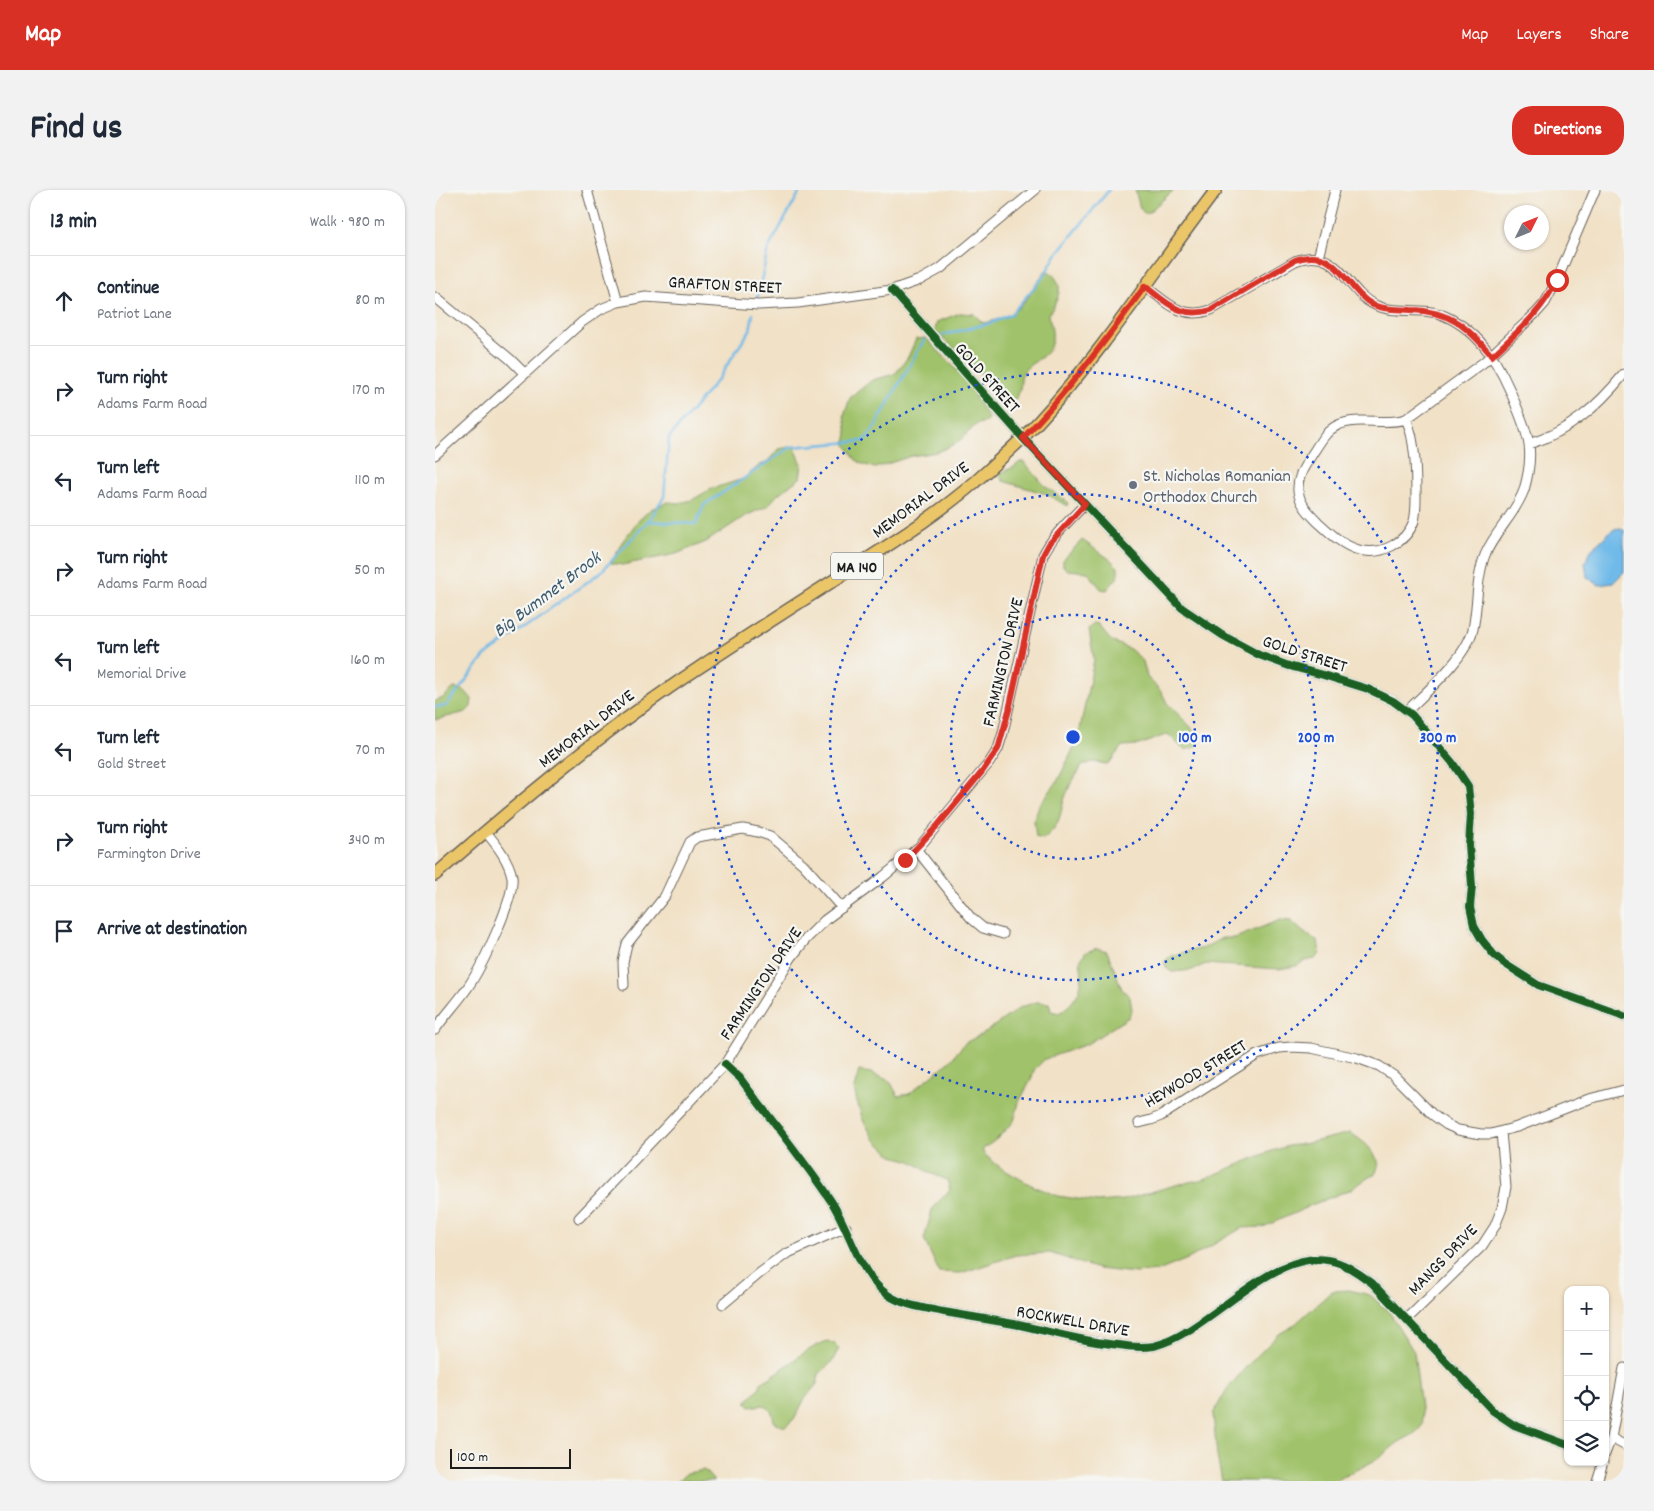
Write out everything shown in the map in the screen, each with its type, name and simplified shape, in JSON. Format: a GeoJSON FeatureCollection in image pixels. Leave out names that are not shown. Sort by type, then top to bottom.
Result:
{"type":"FeatureCollection","features":[{"type":"Feature","properties":{"kind":"main road","name":"MEMORIAL DRIVE"},"geometry":{"type":"LineString","coordinates":[[435,875],[558,771],[644,705],[883,549],[936,512],[973,483],[1023,438],[1069,387],[1216,190]]}},
{"type":"Feature","properties":{"kind":"street"},"geometry":{"type":"LineString","coordinates":[[587,190],[618,302]]}},
{"type":"Feature","properties":{"kind":"street","name":"GRAFTON STREET"},"geometry":{"type":"LineString","coordinates":[[435,455],[583,322],[601,309],[618,302],[646,297],[779,305],[892,290],[921,280],[941,269],[1035,190]]}},
{"type":"Feature","properties":{"kind":"street"},"geometry":{"type":"LineString","coordinates":[[1318,258],[1335,190]]}},
{"type":"Feature","properties":{"kind":"street"},"geometry":{"type":"LineString","coordinates":[[1406,419],[1411,431],[1413,446],[1416,514],[1413,522],[1403,538],[1387,548],[1369,552],[1349,546],[1326,529],[1308,512],[1303,505],[1298,491],[1300,474],[1325,435],[1339,424],[1393,422],[1406,419],[1492,356],[1545,303],[1557,280],[1595,190]]}},
{"type":"Feature","properties":{"kind":"street"},"geometry":{"type":"LineString","coordinates":[[1145,286],[1180,311],[1203,313],[1295,260],[1318,258],[1326,260],[1337,268],[1356,290],[1374,305],[1388,309],[1420,310],[1444,315],[1467,330],[1492,356],[1508,385],[1524,426],[1530,454],[1527,474],[1523,490],[1512,515],[1489,546],[1483,560],[1471,636],[1458,658],[1407,711]]}},
{"type":"Feature","properties":{"kind":"street","name":"GOLD STREET"},"geometry":{"type":"LineString","coordinates":[[892,290],[1023,438],[1171,598],[1194,617],[1259,655],[1289,666],[1323,674],[1368,689],[1385,696],[1407,711],[1452,762],[1468,786],[1471,814],[1469,844],[1471,907],[1474,926],[1485,944],[1505,964],[1538,984],[1624,1016]]}},
{"type":"Feature","properties":{"kind":"street"},"geometry":{"type":"LineString","coordinates":[[435,297],[510,359],[525,374]]}},
{"type":"Feature","properties":{"kind":"street"},"geometry":{"type":"LineString","coordinates":[[1529,444],[1550,436],[1589,411],[1607,395],[1624,374]]}},
{"type":"Feature","properties":{"kind":"street","name":"FARMINGTON DRIVE"},"geometry":{"type":"LineString","coordinates":[[579,1218],[725,1064],[798,948],[814,930],[916,850],[979,776],[998,749],[1009,710],[1043,555],[1049,544],[1085,504]]}},
{"type":"Feature","properties":{"kind":"street"},"geometry":{"type":"LineString","coordinates":[[624,985],[623,962],[627,944],[665,896],[690,842],[697,837],[743,829],[770,836],[803,864],[842,908]]}},
{"type":"Feature","properties":{"kind":"street"},"geometry":{"type":"LineString","coordinates":[[435,1030],[470,984],[509,901],[512,888],[511,872],[503,854],[485,831]]}},
{"type":"Feature","properties":{"kind":"street"},"geometry":{"type":"LineString","coordinates":[[916,850],[971,918],[983,928],[1003,934]]}},
{"type":"Feature","properties":{"kind":"street","name":"HEYWOOD STREET"},"geometry":{"type":"LineString","coordinates":[[1139,1123],[1151,1120],[1165,1113],[1257,1055],[1279,1048],[1301,1047],[1357,1058],[1379,1066],[1394,1076],[1433,1115],[1453,1128],[1481,1134],[1501,1132],[1524,1125],[1589,1100],[1624,1090]]}},
{"type":"Feature","properties":{"kind":"street","name":"ROCKWELL DRIVE"},"geometry":{"type":"LineString","coordinates":[[725,1064],[739,1078],[831,1201],[846,1227],[866,1270],[880,1288],[898,1300],[922,1308],[1015,1325],[1090,1342],[1141,1347],[1168,1341],[1184,1333],[1269,1274],[1291,1263],[1331,1261],[1348,1267],[1372,1283],[1474,1391],[1504,1419],[1517,1427],[1564,1444]]}},
{"type":"Feature","properties":{"kind":"street","name":"MANGS DRIVE"},"geometry":{"type":"LineString","coordinates":[[1407,1319],[1479,1248],[1489,1237],[1495,1226],[1502,1208],[1506,1186],[1501,1132]]}},
{"type":"Feature","properties":{"kind":"street"},"geometry":{"type":"LineString","coordinates":[[723,1304],[786,1254],[846,1227]]}},
{"type":"Feature","properties":{"kind":"street"},"geometry":{"type":"LineString","coordinates":[[1609,1443],[1624,1368]]}},
{"type":"Feature","properties":{"kind":"street"},"geometry":{"type":"LineString","coordinates":[[1611,1438],[1624,1445]]}},
{"type":"Feature","properties":{"kind":"street"},"geometry":{"type":"LineString","coordinates":[[1597,1481],[1602,1466]]}},
{"type":"Feature","properties":{"kind":"green space"},"geometry":{"type":"Polygon","coordinates":[[[1135,190],[1174,190],[1149,212],[1144,213],[1140,208],[1135,190]]]}},
{"type":"Feature","properties":{"kind":"green space"},"geometry":{"type":"Polygon","coordinates":[[[1046,270],[1053,275],[1059,286],[1058,297],[1048,316],[1052,330],[1051,345],[1044,355],[1024,371],[1018,396],[1015,400],[1010,400],[935,331],[937,322],[960,313],[974,314],[983,323],[1006,316],[1021,305],[1046,270]]]}},
{"type":"Feature","properties":{"kind":"green space"},"geometry":{"type":"Polygon","coordinates":[[[926,338],[973,387],[976,398],[988,418],[986,422],[977,424],[957,443],[937,452],[911,456],[875,468],[862,464],[855,459],[845,443],[847,434],[844,416],[850,398],[872,380],[895,374],[908,357],[916,339],[926,338]]]}},
{"type":"Feature","properties":{"kind":"green space"},"geometry":{"type":"Polygon","coordinates":[[[794,446],[802,464],[800,478],[777,495],[768,506],[745,516],[706,542],[676,554],[622,565],[611,563],[622,542],[638,521],[651,509],[668,502],[679,503],[692,500],[711,489],[743,479],[760,465],[766,463],[779,449],[794,446]]]}},
{"type":"Feature","properties":{"kind":"green space"},"geometry":{"type":"Polygon","coordinates":[[[1020,462],[1024,462],[1046,487],[1065,500],[1068,503],[1067,506],[1047,494],[1003,481],[1000,473],[1020,462]]]}},
{"type":"Feature","properties":{"kind":"green space"},"geometry":{"type":"Polygon","coordinates":[[[1082,540],[1118,567],[1118,577],[1107,590],[1101,589],[1088,572],[1068,570],[1063,566],[1063,560],[1082,540]]]}},
{"type":"Feature","properties":{"kind":"green space"},"geometry":{"type":"Polygon","coordinates":[[[1094,625],[1099,626],[1111,641],[1130,649],[1143,661],[1147,677],[1161,691],[1167,703],[1191,727],[1196,737],[1197,745],[1184,750],[1168,734],[1139,745],[1122,746],[1107,764],[1093,762],[1083,765],[1064,799],[1057,823],[1043,839],[1036,837],[1034,820],[1040,804],[1057,782],[1078,739],[1094,660],[1089,630],[1094,625]]]}},
{"type":"Feature","properties":{"kind":"green space"},"geometry":{"type":"Polygon","coordinates":[[[454,688],[464,690],[472,699],[471,707],[466,712],[435,720],[435,701],[443,698],[454,688]]]}},
{"type":"Feature","properties":{"kind":"green space"},"geometry":{"type":"Polygon","coordinates":[[[1280,920],[1291,921],[1303,932],[1318,941],[1320,954],[1315,959],[1305,961],[1296,966],[1279,969],[1206,964],[1192,970],[1173,972],[1167,969],[1164,962],[1172,955],[1204,948],[1222,938],[1235,938],[1280,920]]]}},
{"type":"Feature","properties":{"kind":"green space"},"geometry":{"type":"Polygon","coordinates":[[[1097,948],[1107,951],[1122,989],[1130,997],[1132,1010],[1129,1017],[1087,1044],[1045,1059],[1034,1070],[1031,1080],[1019,1102],[1014,1121],[998,1138],[982,1150],[985,1155],[1001,1168],[1031,1185],[1058,1196],[1097,1202],[1123,1200],[1204,1179],[1288,1146],[1350,1133],[1364,1142],[1373,1153],[1379,1163],[1376,1173],[1349,1190],[1263,1227],[1242,1228],[1190,1258],[1158,1271],[1136,1273],[1098,1269],[1050,1253],[1016,1255],[961,1273],[939,1272],[924,1239],[933,1207],[950,1190],[947,1180],[930,1173],[911,1161],[893,1156],[874,1139],[863,1120],[857,1102],[854,1088],[859,1071],[871,1073],[890,1081],[898,1096],[909,1094],[950,1061],[965,1043],[984,1033],[1021,1007],[1037,1002],[1049,1003],[1051,1011],[1059,1013],[1066,1008],[1079,991],[1082,977],[1080,961],[1086,952],[1097,948]]]}},
{"type":"Feature","properties":{"kind":"green space"},"geometry":{"type":"Polygon","coordinates":[[[1349,1290],[1370,1295],[1388,1310],[1414,1352],[1423,1424],[1415,1433],[1399,1442],[1378,1459],[1336,1481],[1222,1481],[1217,1456],[1213,1414],[1227,1389],[1279,1334],[1293,1326],[1332,1291],[1349,1290]]]}},
{"type":"Feature","properties":{"kind":"green space"},"geometry":{"type":"Polygon","coordinates":[[[827,1341],[839,1348],[832,1362],[819,1374],[817,1384],[805,1398],[795,1418],[785,1427],[774,1422],[772,1413],[768,1408],[762,1405],[750,1407],[746,1403],[761,1383],[801,1355],[827,1341]]]}},
{"type":"Feature","properties":{"kind":"green space"},"geometry":{"type":"Polygon","coordinates":[[[704,1470],[714,1481],[678,1481],[687,1473],[704,1470]]]}},
{"type":"Feature","properties":{"kind":"water"},"geometry":{"type":"Polygon","coordinates":[[[1621,528],[1624,530],[1624,572],[1613,583],[1599,585],[1587,577],[1585,562],[1591,550],[1613,529],[1621,528]]]}},
{"type":"Feature","properties":{"kind":"waterway"},"geometry":{"type":"LineString","coordinates":[[757,299],[768,249],[801,190]]}},
{"type":"Feature","properties":{"kind":"waterway","name":"Big Bummet Brook"},"geometry":{"type":"LineString","coordinates":[[942,335],[991,323],[1011,314],[1044,276],[1056,255],[1109,190]]}},
{"type":"Feature","properties":{"kind":"waterway"},"geometry":{"type":"LineString","coordinates":[[649,520],[664,497],[669,438],[718,379],[750,330],[753,314]]}},
{"type":"Feature","properties":{"kind":"waterway","name":"Big Bummet Brook"},"geometry":{"type":"LineString","coordinates":[[435,707],[446,706],[485,656],[601,572],[648,521],[696,524],[704,505],[791,447],[864,441],[873,430],[924,340]]}},
{"type":"Feature","properties":{"kind":"cycle path"},"geometry":{"type":"LineString","coordinates":[[892,290],[1023,438],[1182,608],[1222,635],[1259,655],[1289,666],[1368,689],[1393,701],[1412,715],[1452,762],[1468,786],[1471,814],[1469,845],[1472,886],[1470,907],[1474,926],[1482,940],[1494,955],[1505,964],[1538,985],[1624,1016]]}},
{"type":"Feature","properties":{"kind":"cycle path"},"geometry":{"type":"LineString","coordinates":[[725,1064],[740,1078],[798,1154],[838,1213],[862,1264],[878,1286],[894,1299],[923,1308],[1014,1324],[1092,1341],[1132,1347],[1150,1347],[1176,1337],[1199,1324],[1245,1290],[1269,1275],[1292,1264],[1316,1259],[1339,1263],[1352,1269],[1372,1283],[1493,1411],[1514,1425],[1564,1444]]}},
{"type":"Feature","properties":{"kind":"place","name":"St. Nicholas Romanian Orthodox Church"},"geometry":{"type":"Point","coordinates":[1133,485]}},
{"type":"Feature","properties":{"kind":"route"},"geometry":{"type":"LineString","coordinates":[[905,860],[938,825],[982,772],[998,749],[1009,710],[1043,555],[1056,535],[1085,504],[1023,438],[1069,387],[1145,286],[1180,311],[1196,314],[1203,313],[1295,260],[1311,257],[1318,258],[1326,260],[1342,272],[1356,290],[1374,305],[1388,309],[1436,312],[1451,318],[1482,343],[1492,356],[1545,303],[1557,280]]}}]}
